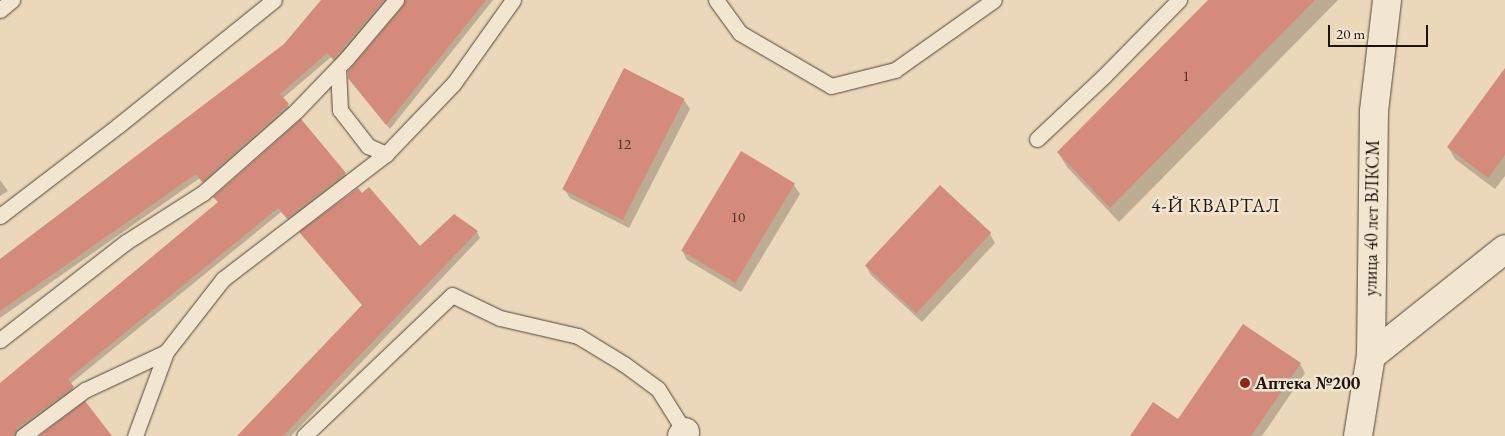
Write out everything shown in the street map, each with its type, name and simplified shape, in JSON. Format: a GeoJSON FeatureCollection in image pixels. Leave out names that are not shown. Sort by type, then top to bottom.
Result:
{"type":"FeatureCollection","features":[{"type":"Feature","properties":{"kind":"street","name":"улица 40 лет ВЛКСМ"},"geometry":{"type":"LineString","coordinates":[[1358,436],[1372,356],[1374,111],[1388,0]]}},
{"type":"Feature","properties":{"kind":"street"},"geometry":{"type":"LineString","coordinates":[[1372,356],[1505,249]]}},
{"type":"Feature","properties":{"kind":"lane"},"geometry":{"type":"LineString","coordinates":[[0,10],[12,0]]}},
{"type":"Feature","properties":{"kind":"lane"},"geometry":{"type":"LineString","coordinates":[[0,216],[120,125],[274,0]]}},
{"type":"Feature","properties":{"kind":"lane"},"geometry":{"type":"LineString","coordinates":[[0,340],[126,242],[203,193],[297,110],[338,68],[396,0]]}},
{"type":"Feature","properties":{"kind":"lane"},"geometry":{"type":"LineString","coordinates":[[135,436],[166,352],[223,280],[386,154],[454,83],[514,0]]}},
{"type":"Feature","properties":{"kind":"lane"},"geometry":{"type":"LineString","coordinates":[[716,0],[740,34],[831,86],[895,70],[994,0]]}},
{"type":"Feature","properties":{"kind":"lane"},"geometry":{"type":"LineString","coordinates":[[1037,139],[1179,0]]}},
{"type":"Feature","properties":{"kind":"lane"},"geometry":{"type":"LineString","coordinates":[[338,68],[340,110],[368,146],[386,154]]}},
{"type":"Feature","properties":{"kind":"lane"},"geometry":{"type":"LineString","coordinates":[[304,436],[452,295],[500,318],[578,336],[624,364],[658,389],[684,434]]}},
{"type":"Feature","properties":{"kind":"lane"},"geometry":{"type":"LineString","coordinates":[[23,436],[86,390],[166,352]]}},
{"type":"Feature","properties":{"kind":"building"},"geometry":{"type":"Polygon","coordinates":[[[321,0],[384,0],[333,59],[327,53],[280,94],[289,104],[202,182],[196,174],[0,311],[0,259],[284,44],[321,0]]]}},
{"type":"Feature","properties":{"kind":"building"},"geometry":{"type":"Polygon","coordinates":[[[405,0],[486,0],[386,125],[348,78],[348,71],[403,6],[405,0]]]}},
{"type":"Feature","properties":{"kind":"building"},"geometry":{"type":"Polygon","coordinates":[[[1208,0],[1315,0],[1110,208],[1057,152],[1208,0]]]}},
{"type":"Feature","properties":{"kind":"building"},"geometry":{"type":"Polygon","coordinates":[[[624,68],[685,99],[623,220],[562,189],[624,68]]]}},
{"type":"Feature","properties":{"kind":"building"},"geometry":{"type":"Polygon","coordinates":[[[1505,68],[1505,155],[1488,178],[1447,147],[1505,68]]]}},
{"type":"Feature","properties":{"kind":"building"},"geometry":{"type":"Polygon","coordinates":[[[301,119],[346,173],[287,218],[278,208],[68,379],[74,387],[17,428],[14,436],[0,436],[0,383],[218,202],[213,197],[301,119]]]}},
{"type":"Feature","properties":{"kind":"building"},"geometry":{"type":"Polygon","coordinates":[[[741,151],[795,183],[735,283],[681,250],[741,151]]]}},
{"type":"Feature","properties":{"kind":"building"},"geometry":{"type":"Polygon","coordinates":[[[940,185],[991,233],[916,313],[865,265],[940,185]]]}},
{"type":"Feature","properties":{"kind":"building"},"geometry":{"type":"Polygon","coordinates":[[[369,187],[420,246],[454,214],[478,231],[283,436],[237,436],[362,305],[299,232],[358,188],[362,193],[369,187]]]}},
{"type":"Feature","properties":{"kind":"building","name":"Аптека №200"},"geometry":{"type":"Polygon","coordinates":[[[1243,324],[1301,363],[1251,436],[1130,436],[1153,402],[1178,419],[1243,324]]]}},
{"type":"Feature","properties":{"kind":"building"},"geometry":{"type":"Polygon","coordinates":[[[85,401],[112,436],[39,436],[85,401]]]}},
{"type":"Feature","properties":{"kind":"place","name":"Аптека №200"},"geometry":{"type":"Point","coordinates":[1245,383]}},
{"type":"Feature","properties":{"kind":"district","name":"4-Й КВАРТАЛ"},"geometry":{"type":"Point","coordinates":[1216,206]}}]}
